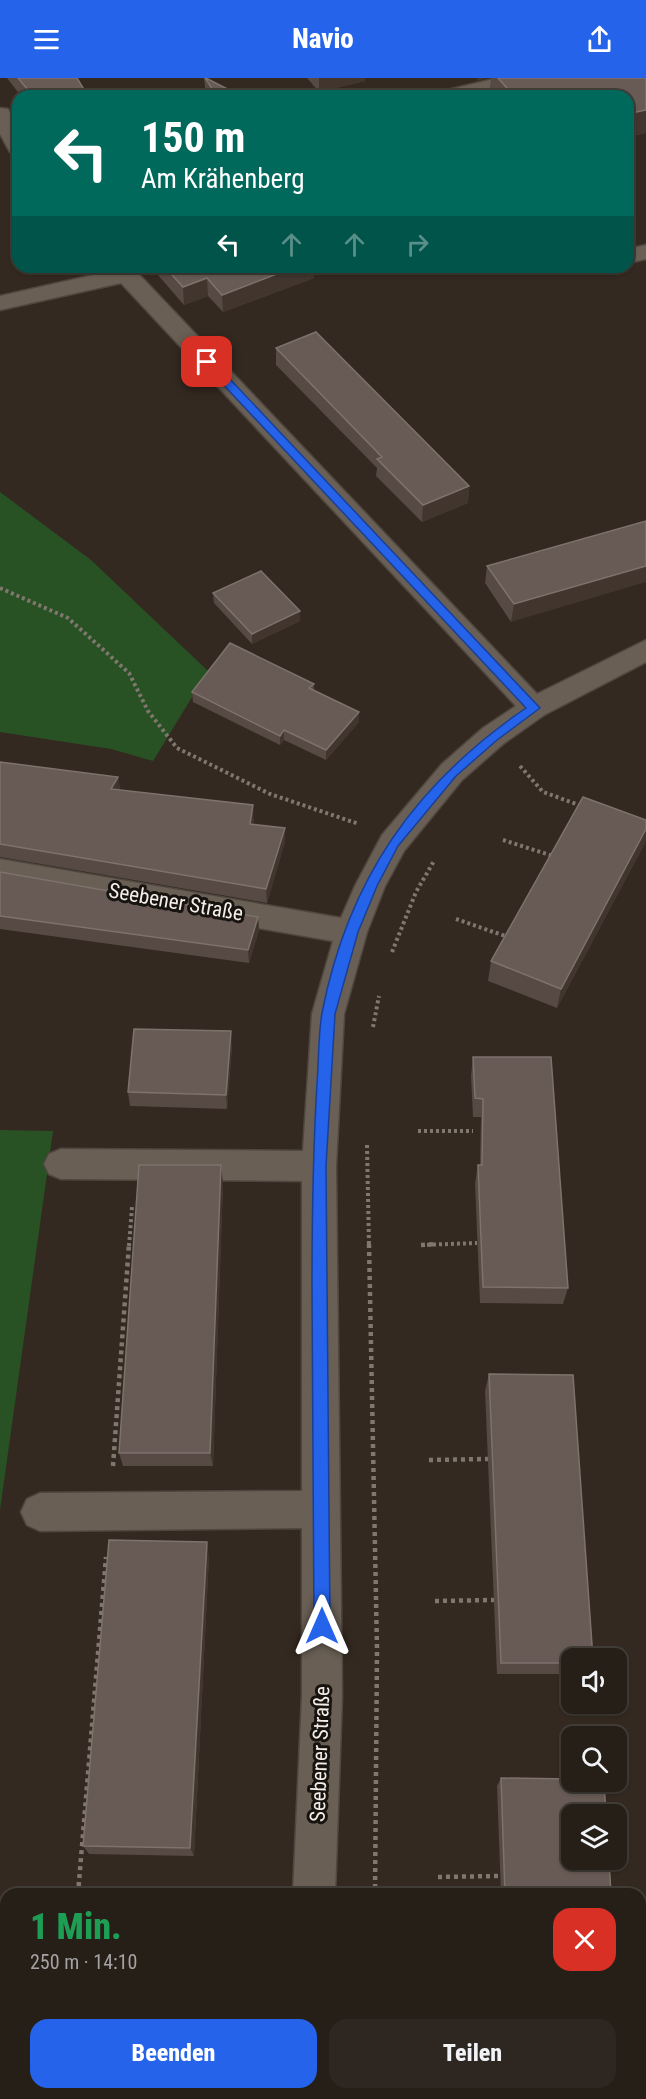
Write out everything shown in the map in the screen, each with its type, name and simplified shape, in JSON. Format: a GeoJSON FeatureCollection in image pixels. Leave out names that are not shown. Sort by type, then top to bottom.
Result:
{"type":"FeatureCollection","features":[{"type":"Feature","properties":{"kind":"street"},"geometry":{"type":"LineString","coordinates":[[473,90],[526,78]]}},
{"type":"Feature","properties":{"kind":"street"},"geometry":{"type":"LineString","coordinates":[[0,114],[12,136]]}},
{"type":"Feature","properties":{"kind":"street"},"geometry":{"type":"LineString","coordinates":[[0,303],[108,273]]}},
{"type":"Feature","properties":{"kind":"street"},"geometry":{"type":"LineString","coordinates":[[126,273],[534,708]]}},
{"type":"Feature","properties":{"kind":"street","name":"Seebener Straße"},"geometry":{"type":"LineString","coordinates":[[314,1888],[322,1696],[319,1166],[328,1014],[351,932],[370,886],[393,843],[452,772],[493,736],[534,708],[646,650]]}},
{"type":"Feature","properties":{"kind":"street","name":"Seebener Straße"},"geometry":{"type":"LineString","coordinates":[[0,871],[351,932]]}},
{"type":"Feature","properties":{"kind":"street"},"geometry":{"type":"LineString","coordinates":[[61,1164],[319,1166]]}},
{"type":"Feature","properties":{"kind":"street"},"geometry":{"type":"LineString","coordinates":[[40,1512],[321,1509]]}},
{"type":"Feature","properties":{"kind":"path"},"geometry":{"type":"LineString","coordinates":[[0,588],[68,618],[129,673],[148,711],[177,748],[270,794],[360,825]]}},
{"type":"Feature","properties":{"kind":"path"},"geometry":{"type":"LineString","coordinates":[[510,771],[524,758]]}},
{"type":"Feature","properties":{"kind":"path"},"geometry":{"type":"LineString","coordinates":[[518,764],[543,792],[584,807]]}},
{"type":"Feature","properties":{"kind":"path"},"geometry":{"type":"LineString","coordinates":[[503,840],[557,858]]}},
{"type":"Feature","properties":{"kind":"path"},"geometry":{"type":"LineString","coordinates":[[390,958],[416,892],[440,850]]}},
{"type":"Feature","properties":{"kind":"path"},"geometry":{"type":"LineString","coordinates":[[456,919],[512,939]]}},
{"type":"Feature","properties":{"kind":"path"},"geometry":{"type":"LineString","coordinates":[[372,1030],[382,987]]}},
{"type":"Feature","properties":{"kind":"path"},"geometry":{"type":"LineString","coordinates":[[418,1131],[473,1131]]}},
{"type":"Feature","properties":{"kind":"path"},"geometry":{"type":"LineString","coordinates":[[366,1140],[377,1649],[375,1888]]}},
{"type":"Feature","properties":{"kind":"path"},"geometry":{"type":"LineString","coordinates":[[421,1245],[477,1243]]}},
{"type":"Feature","properties":{"kind":"path"},"geometry":{"type":"LineString","coordinates":[[429,1460],[488,1459]]}},
{"type":"Feature","properties":{"kind":"path"},"geometry":{"type":"LineString","coordinates":[[435,1601],[494,1600]]}},
{"type":"Feature","properties":{"kind":"path"},"geometry":{"type":"LineString","coordinates":[[438,1877],[501,1876]]}},
{"type":"Feature","properties":{"kind":"green space"},"geometry":{"type":"Polygon","coordinates":[[[0,492],[91,560],[208,671],[153,761],[111,749],[0,732],[0,492]]]}},
{"type":"Feature","properties":{"kind":"green space"},"geometry":{"type":"Polygon","coordinates":[[[0,1130],[53,1131],[0,1510],[0,1130]]]}},
{"type":"Feature","properties":{"kind":"building"},"geometry":{"type":"Polygon","coordinates":[[[18,78],[77,78],[84,90],[28,90],[18,78]]]}},
{"type":"Feature","properties":{"kind":"building"},"geometry":{"type":"Polygon","coordinates":[[[205,78],[229,90],[213,90],[205,78]]]}},
{"type":"Feature","properties":{"kind":"building"},"geometry":{"type":"Polygon","coordinates":[[[498,78],[646,78],[646,110],[634,113],[634,90],[509,90],[498,78]]]}},
{"type":"Feature","properties":{"kind":"building"},"geometry":{"type":"Polygon","coordinates":[[[170,273],[279,273],[222,295],[207,278],[183,287],[170,273]]]}},
{"type":"Feature","properties":{"kind":"building"},"geometry":{"type":"Polygon","coordinates":[[[316,332],[469,486],[423,505],[377,459],[382,457],[276,348],[316,332]]]}},
{"type":"Feature","properties":{"kind":"building"},"geometry":{"type":"Polygon","coordinates":[[[646,521],[646,566],[514,604],[487,566],[646,521]]]}},
{"type":"Feature","properties":{"kind":"building"},"geometry":{"type":"Polygon","coordinates":[[[261,571],[300,611],[252,634],[213,593],[261,571]]]}},
{"type":"Feature","properties":{"kind":"building"},"geometry":{"type":"Polygon","coordinates":[[[230,643],[314,684],[309,688],[359,712],[326,750],[284,730],[280,736],[192,692],[230,643]]]}},
{"type":"Feature","properties":{"kind":"building"},"geometry":{"type":"Polygon","coordinates":[[[0,762],[118,777],[111,789],[253,805],[250,824],[285,828],[266,889],[0,844],[0,762]]]}},
{"type":"Feature","properties":{"kind":"building"},"geometry":{"type":"Polygon","coordinates":[[[583,797],[646,820],[646,829],[561,989],[491,961],[583,797]]]}},
{"type":"Feature","properties":{"kind":"building"},"geometry":{"type":"Polygon","coordinates":[[[0,872],[258,917],[248,950],[0,916],[0,872]]]}},
{"type":"Feature","properties":{"kind":"building"},"geometry":{"type":"Polygon","coordinates":[[[134,1029],[231,1031],[226,1095],[128,1092],[134,1029]]]}},
{"type":"Feature","properties":{"kind":"building"},"geometry":{"type":"Polygon","coordinates":[[[473,1057],[551,1057],[568,1288],[483,1287],[478,1165],[482,1165],[483,1099],[475,1098],[473,1057]]]}},
{"type":"Feature","properties":{"kind":"building"},"geometry":{"type":"Polygon","coordinates":[[[139,1165],[221,1165],[210,1453],[119,1453],[139,1165]]]}},
{"type":"Feature","properties":{"kind":"building"},"geometry":{"type":"Polygon","coordinates":[[[489,1374],[573,1375],[592,1648],[561,1648],[561,1663],[501,1663],[489,1374]]]}},
{"type":"Feature","properties":{"kind":"building"},"geometry":{"type":"Polygon","coordinates":[[[109,1540],[207,1542],[190,1848],[83,1846],[109,1540]]]}},
{"type":"Feature","properties":{"kind":"building"},"geometry":{"type":"Polygon","coordinates":[[[501,1778],[561,1779],[561,1792],[605,1792],[605,1804],[561,1804],[561,1870],[610,1870],[611,1888],[505,1888],[501,1778]]]}},
{"type":"Feature","properties":{"kind":"route"},"geometry":{"type":"LineString","coordinates":[[207,362],[484,658],[534,708],[493,736],[452,772],[393,843],[370,886],[351,932],[328,1014],[319,1166],[322,1626]]}}]}
